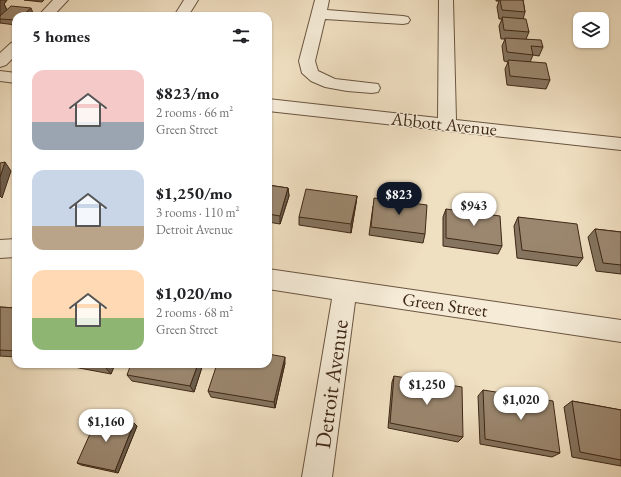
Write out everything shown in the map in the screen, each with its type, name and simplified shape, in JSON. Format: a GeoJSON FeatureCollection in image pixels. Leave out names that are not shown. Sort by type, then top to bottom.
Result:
{"type":"FeatureCollection","features":[{"type":"Feature","properties":{"kind":"street"},"geometry":{"type":"LineString","coordinates":[[49,12],[61,0]]}},
{"type":"Feature","properties":{"kind":"street"},"geometry":{"type":"LineString","coordinates":[[184,12],[191,0]]}},
{"type":"Feature","properties":{"kind":"street"},"geometry":{"type":"LineString","coordinates":[[446,0],[447,125]]}},
{"type":"Feature","properties":{"kind":"street"},"geometry":{"type":"LineString","coordinates":[[372,88],[339,85],[318,79],[310,73],[307,61],[320,7],[403,20]]}},
{"type":"Feature","properties":{"kind":"street"},"geometry":{"type":"LineString","coordinates":[[0,62],[12,50]]}},
{"type":"Feature","properties":{"kind":"street"},"geometry":{"type":"LineString","coordinates":[[0,76],[12,78]]}},
{"type":"Feature","properties":{"kind":"street","name":"Abbott Avenue"},"geometry":{"type":"LineString","coordinates":[[272,105],[621,144]]}},
{"type":"Feature","properties":{"kind":"street"},"geometry":{"type":"LineString","coordinates":[[0,249],[12,248]]}},
{"type":"Feature","properties":{"kind":"street","name":"Green Street"},"geometry":{"type":"LineString","coordinates":[[272,280],[621,331]]}},
{"type":"Feature","properties":{"kind":"street","name":"Detroit Avenue"},"geometry":{"type":"LineString","coordinates":[[318,477],[345,290]]}},
{"type":"Feature","properties":{"kind":"building"},"geometry":{"type":"Polygon","coordinates":[[[500,0],[523,0],[525,12],[502,10],[500,0]]]}},
{"type":"Feature","properties":{"kind":"building"},"geometry":{"type":"Polygon","coordinates":[[[11,6],[31,8],[26,12],[12,12],[12,20],[0,19],[0,16],[11,6]]]}},
{"type":"Feature","properties":{"kind":"building"},"geometry":{"type":"Polygon","coordinates":[[[502,17],[526,19],[529,32],[504,30],[502,17]]]}},
{"type":"Feature","properties":{"kind":"building"},"geometry":{"type":"Polygon","coordinates":[[[505,38],[541,40],[543,47],[531,46],[533,55],[507,52],[505,38]]]}},
{"type":"Feature","properties":{"kind":"building"},"geometry":{"type":"Polygon","coordinates":[[[508,60],[546,63],[550,80],[510,76],[508,60]]]}},
{"type":"Feature","properties":{"kind":"building"},"geometry":{"type":"Polygon","coordinates":[[[5,162],[0,177],[0,163],[5,162]]]}},
{"type":"Feature","properties":{"kind":"building"},"geometry":{"type":"Polygon","coordinates":[[[272,186],[288,188],[280,216],[272,215],[272,186]]]}},
{"type":"Feature","properties":{"kind":"building"},"geometry":{"type":"Polygon","coordinates":[[[306,189],[357,196],[351,224],[299,217],[306,189]]]}},
{"type":"Feature","properties":{"kind":"building"},"geometry":{"type":"Polygon","coordinates":[[[374,198],[427,205],[425,234],[371,227],[374,198]]]}},
{"type":"Feature","properties":{"kind":"building"},"geometry":{"type":"Polygon","coordinates":[[[446,209],[500,216],[502,246],[446,238],[446,209]]]}},
{"type":"Feature","properties":{"kind":"building"},"geometry":{"type":"Polygon","coordinates":[[[518,217],[577,224],[583,258],[522,250],[518,217]]]}},
{"type":"Feature","properties":{"kind":"building"},"geometry":{"type":"Polygon","coordinates":[[[595,229],[621,232],[621,265],[603,263],[595,229]]]}},
{"type":"Feature","properties":{"kind":"building"},"geometry":{"type":"Polygon","coordinates":[[[0,307],[12,308],[12,351],[0,350],[0,307]]]}},
{"type":"Feature","properties":{"kind":"building"},"geometry":{"type":"Polygon","coordinates":[[[272,355],[285,357],[274,402],[208,391],[216,368],[272,368],[272,355]]]}},
{"type":"Feature","properties":{"kind":"building"},"geometry":{"type":"Polygon","coordinates":[[[130,368],[197,368],[190,386],[127,375],[130,368]]]}},
{"type":"Feature","properties":{"kind":"building"},"geometry":{"type":"Polygon","coordinates":[[[394,376],[462,387],[463,437],[390,423],[394,376]]]}},
{"type":"Feature","properties":{"kind":"building"},"geometry":{"type":"Polygon","coordinates":[[[483,390],[553,401],[560,453],[485,439],[483,390]]]}},
{"type":"Feature","properties":{"kind":"building"},"geometry":{"type":"Polygon","coordinates":[[[572,401],[621,410],[621,460],[580,452],[572,401]]]}},
{"type":"Feature","properties":{"kind":"building"},"geometry":{"type":"Polygon","coordinates":[[[98,416],[134,423],[115,471],[77,463],[98,416]]]}}]}
